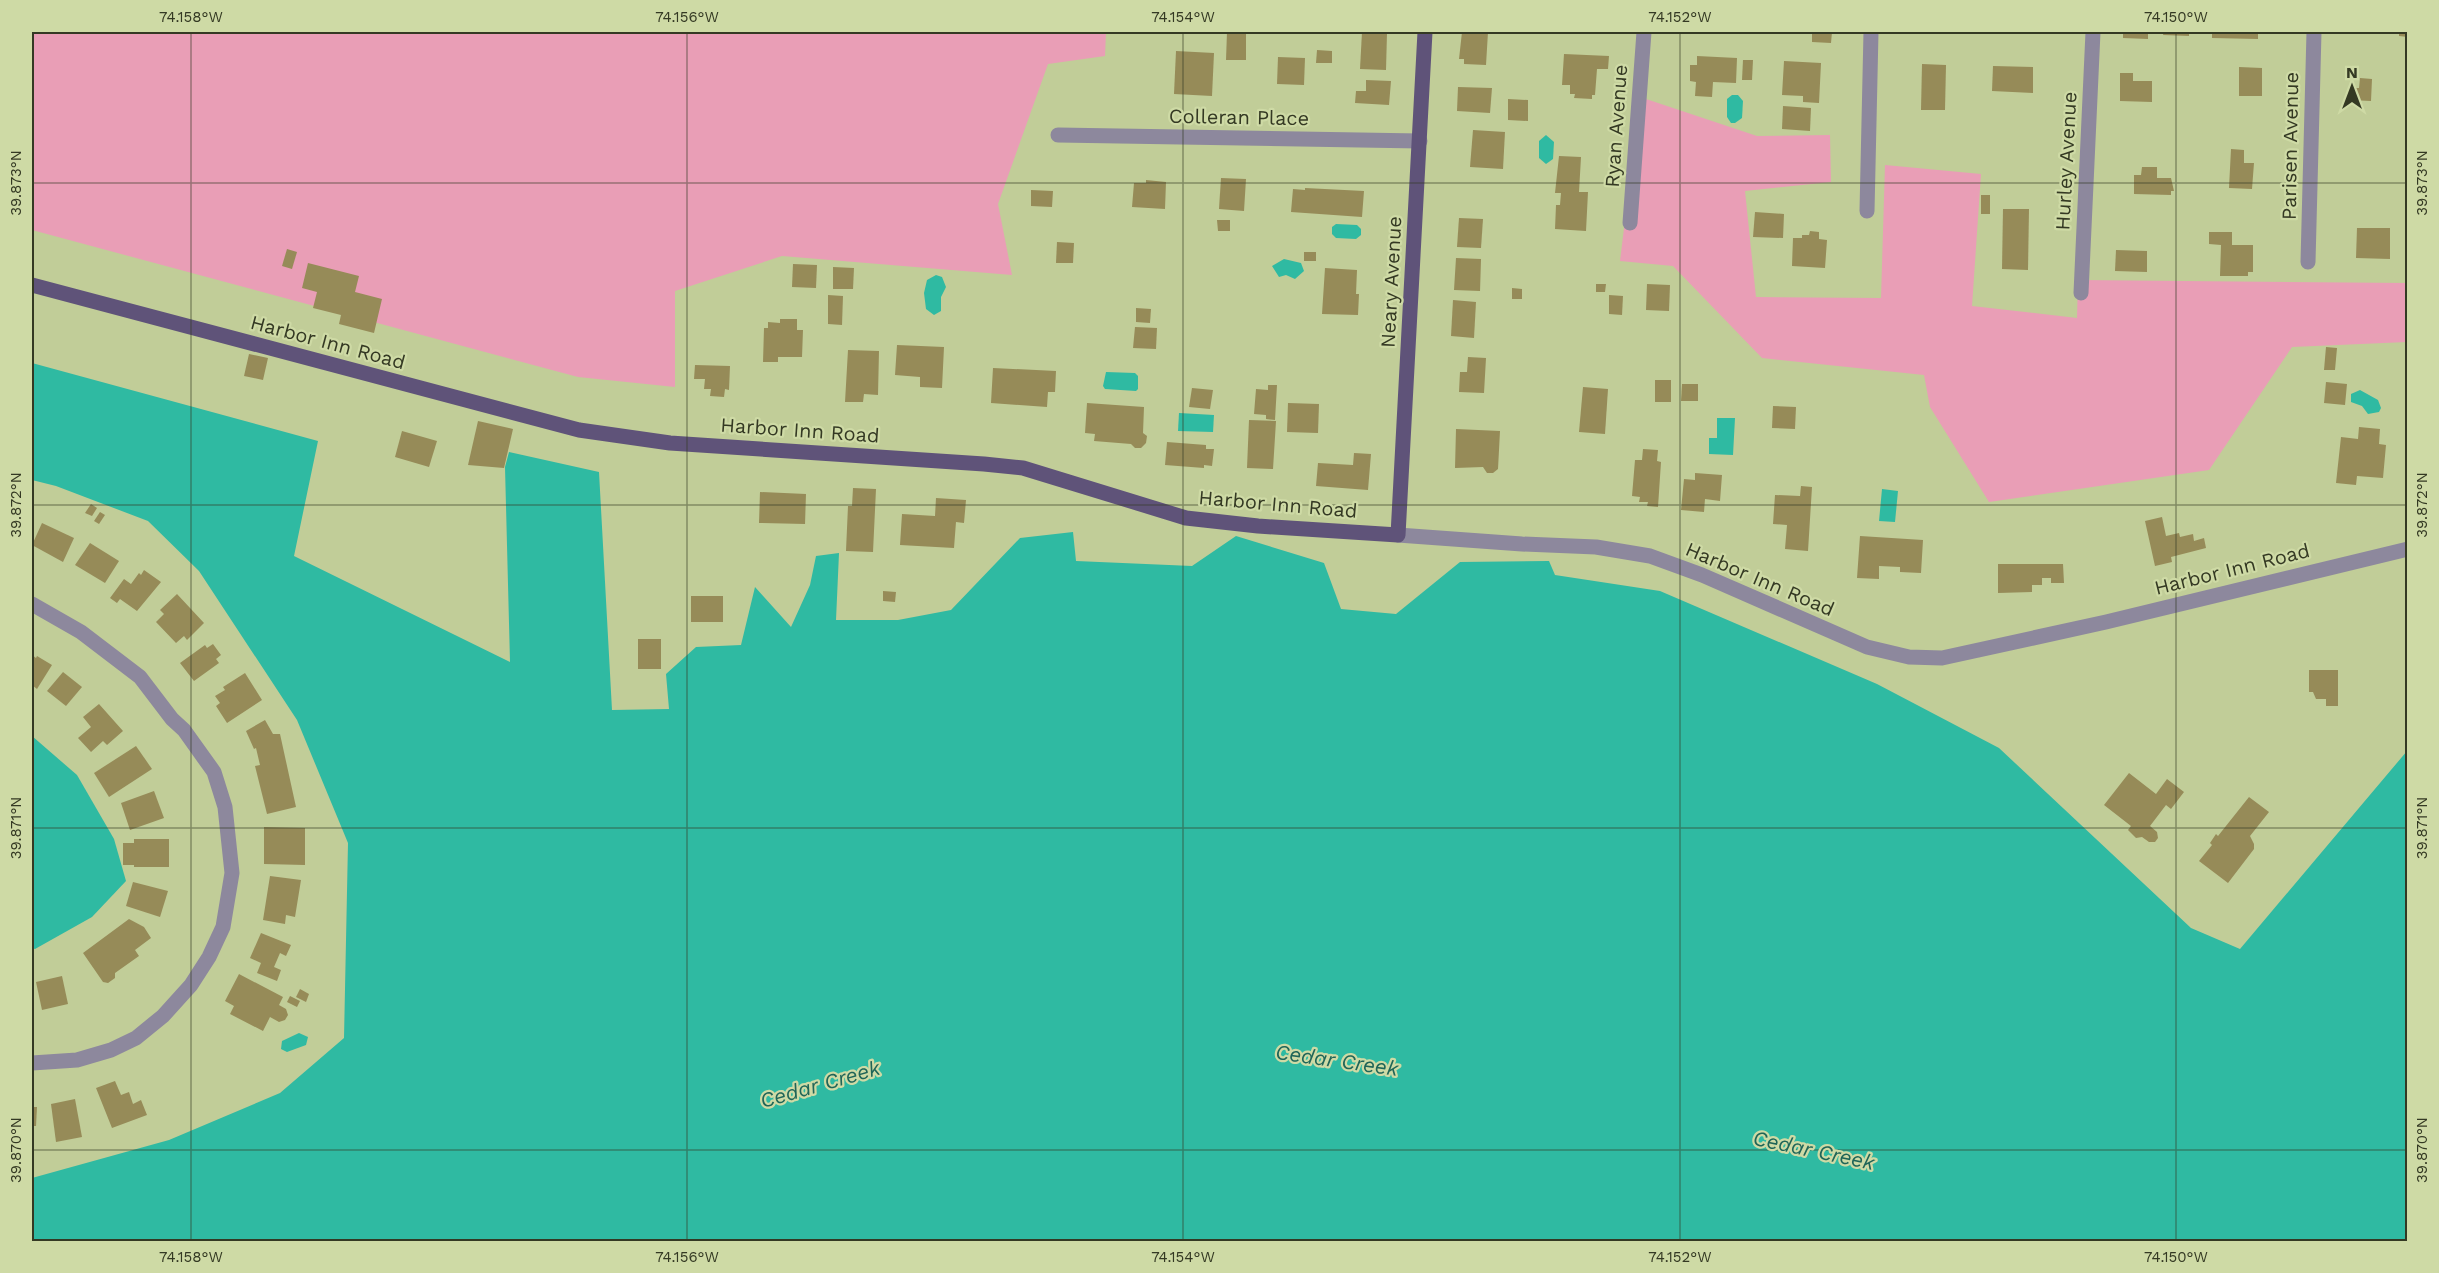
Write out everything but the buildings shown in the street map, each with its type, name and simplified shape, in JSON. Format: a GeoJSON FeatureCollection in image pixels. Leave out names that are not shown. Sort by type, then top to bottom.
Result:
{"type":"FeatureCollection","features":[{"type":"Feature","properties":{"kind":"main road","name":"Neary Avenue"},"geometry":{"type":"LineString","coordinates":[[1398,535],[1425,32]]}},
{"type":"Feature","properties":{"kind":"main road","name":"Harbor Inn Road"},"geometry":{"type":"LineString","coordinates":[[32,285],[579,430],[670,443],[1023,468],[1186,518],[1258,526],[1398,535]]}},
{"type":"Feature","properties":{"kind":"street","name":"Ryan Avenue"},"geometry":{"type":"LineString","coordinates":[[1629,223],[1644,32]]}},
{"type":"Feature","properties":{"kind":"street"},"geometry":{"type":"LineString","coordinates":[[1867,211],[1871,32]]}},
{"type":"Feature","properties":{"kind":"street","name":"Hurley Avenue"},"geometry":{"type":"LineString","coordinates":[[2081,293],[2093,32]]}},
{"type":"Feature","properties":{"kind":"street","name":"Parisen Avenue"},"geometry":{"type":"LineString","coordinates":[[2308,262],[2314,32]]}},
{"type":"Feature","properties":{"kind":"street","name":"Colleran Place"},"geometry":{"type":"LineString","coordinates":[[1058,135],[1420,141]]}},
{"type":"Feature","properties":{"kind":"street","name":"Harbor Inn Road"},"geometry":{"type":"LineString","coordinates":[[1398,535],[1596,547],[1650,556],[1702,575],[1867,647],[1909,657],[1942,657],[2106,622],[2408,549]]}},
{"type":"Feature","properties":{"kind":"street"},"geometry":{"type":"LineString","coordinates":[[32,604],[81,632],[140,677],[172,719],[184,730],[214,772],[225,807],[232,873],[223,927],[209,957],[191,986],[163,1016],[136,1038],[111,1050],[77,1060],[32,1063]]}},
{"type":"Feature","properties":{"kind":"shaded area"},"geometry":{"type":"Polygon","coordinates":[[[32,32],[1106,32],[1105,56],[1048,64],[998,204],[1012,275],[782,256],[675,291],[675,387],[578,377],[32,230],[32,32]]]}},
{"type":"Feature","properties":{"kind":"shaded area"},"geometry":{"type":"Polygon","coordinates":[[[1640,97],[1757,136],[1830,135],[1831,182],[1745,191],[1756,297],[1881,298],[1885,165],[1981,174],[1972,306],[2077,318],[2078,280],[2407,283],[2407,342],[2292,347],[2209,470],[1989,502],[1930,407],[1924,375],[1762,358],[1673,266],[1620,261],[1640,97]]]}},
{"type":"Feature","properties":{"kind":"water"},"geometry":{"type":"Polygon","coordinates":[[[1732,95],[1738,95],[1743,101],[1742,118],[1735,123],[1731,123],[1727,117],[1727,99],[1732,95]]]}},
{"type":"Feature","properties":{"kind":"water"},"geometry":{"type":"Polygon","coordinates":[[[1546,135],[1554,142],[1553,159],[1546,164],[1539,158],[1539,141],[1546,135]]]}},
{"type":"Feature","properties":{"kind":"water"},"geometry":{"type":"Polygon","coordinates":[[[1336,224],[1357,225],[1361,229],[1361,235],[1356,239],[1336,238],[1332,234],[1332,227],[1336,224]]]}},
{"type":"Feature","properties":{"kind":"water"},"geometry":{"type":"Polygon","coordinates":[[[1284,259],[1301,263],[1304,271],[1295,279],[1286,275],[1279,277],[1272,266],[1284,259]]]}},
{"type":"Feature","properties":{"kind":"water"},"geometry":{"type":"Polygon","coordinates":[[[936,275],[942,277],[946,287],[941,297],[941,311],[934,315],[926,309],[924,293],[927,280],[936,275]]]}},
{"type":"Feature","properties":{"kind":"water","name":"Cedar Creek"},"geometry":{"type":"Polygon","coordinates":[[[32,363],[318,441],[294,556],[510,662],[505,467],[509,452],[599,472],[612,710],[669,709],[666,674],[696,647],[741,645],[755,587],[791,627],[810,585],[816,556],[839,553],[836,620],[898,620],[951,610],[1020,538],[1073,532],[1076,561],[1192,566],[1236,536],[1324,563],[1341,609],[1396,614],[1460,562],[1549,561],[1555,575],[1660,591],[1877,684],[1999,748],[2191,928],[2240,949],[2407,751],[2407,1241],[32,1241],[32,1178],[169,1140],[280,1093],[344,1038],[348,843],[297,720],[199,571],[148,521],[56,486],[32,480],[32,363]]]}},
{"type":"Feature","properties":{"kind":"water"},"geometry":{"type":"Polygon","coordinates":[[[1106,372],[1135,373],[1138,376],[1138,389],[1136,391],[1105,389],[1103,386],[1106,372]]]}},
{"type":"Feature","properties":{"kind":"water"},"geometry":{"type":"Polygon","coordinates":[[[2360,390],[2378,400],[2381,408],[2379,412],[2368,414],[2362,406],[2351,402],[2351,394],[2360,390]]]}},
{"type":"Feature","properties":{"kind":"water"},"geometry":{"type":"Polygon","coordinates":[[[1179,413],[1214,415],[1213,432],[1178,431],[1179,413]]]}},
{"type":"Feature","properties":{"kind":"water"},"geometry":{"type":"Polygon","coordinates":[[[1717,418],[1735,418],[1733,455],[1709,454],[1709,438],[1717,438],[1717,418]]]}},
{"type":"Feature","properties":{"kind":"water"},"geometry":{"type":"Polygon","coordinates":[[[1882,489],[1898,491],[1895,522],[1879,521],[1882,489]]]}},
{"type":"Feature","properties":{"kind":"water"},"geometry":{"type":"Polygon","coordinates":[[[32,736],[77,775],[114,839],[126,881],[92,917],[35,949],[32,948],[32,736]]]}},
{"type":"Feature","properties":{"kind":"water"},"geometry":{"type":"Polygon","coordinates":[[[299,1033],[308,1037],[306,1045],[287,1052],[281,1049],[282,1041],[299,1033]]]}}]}
